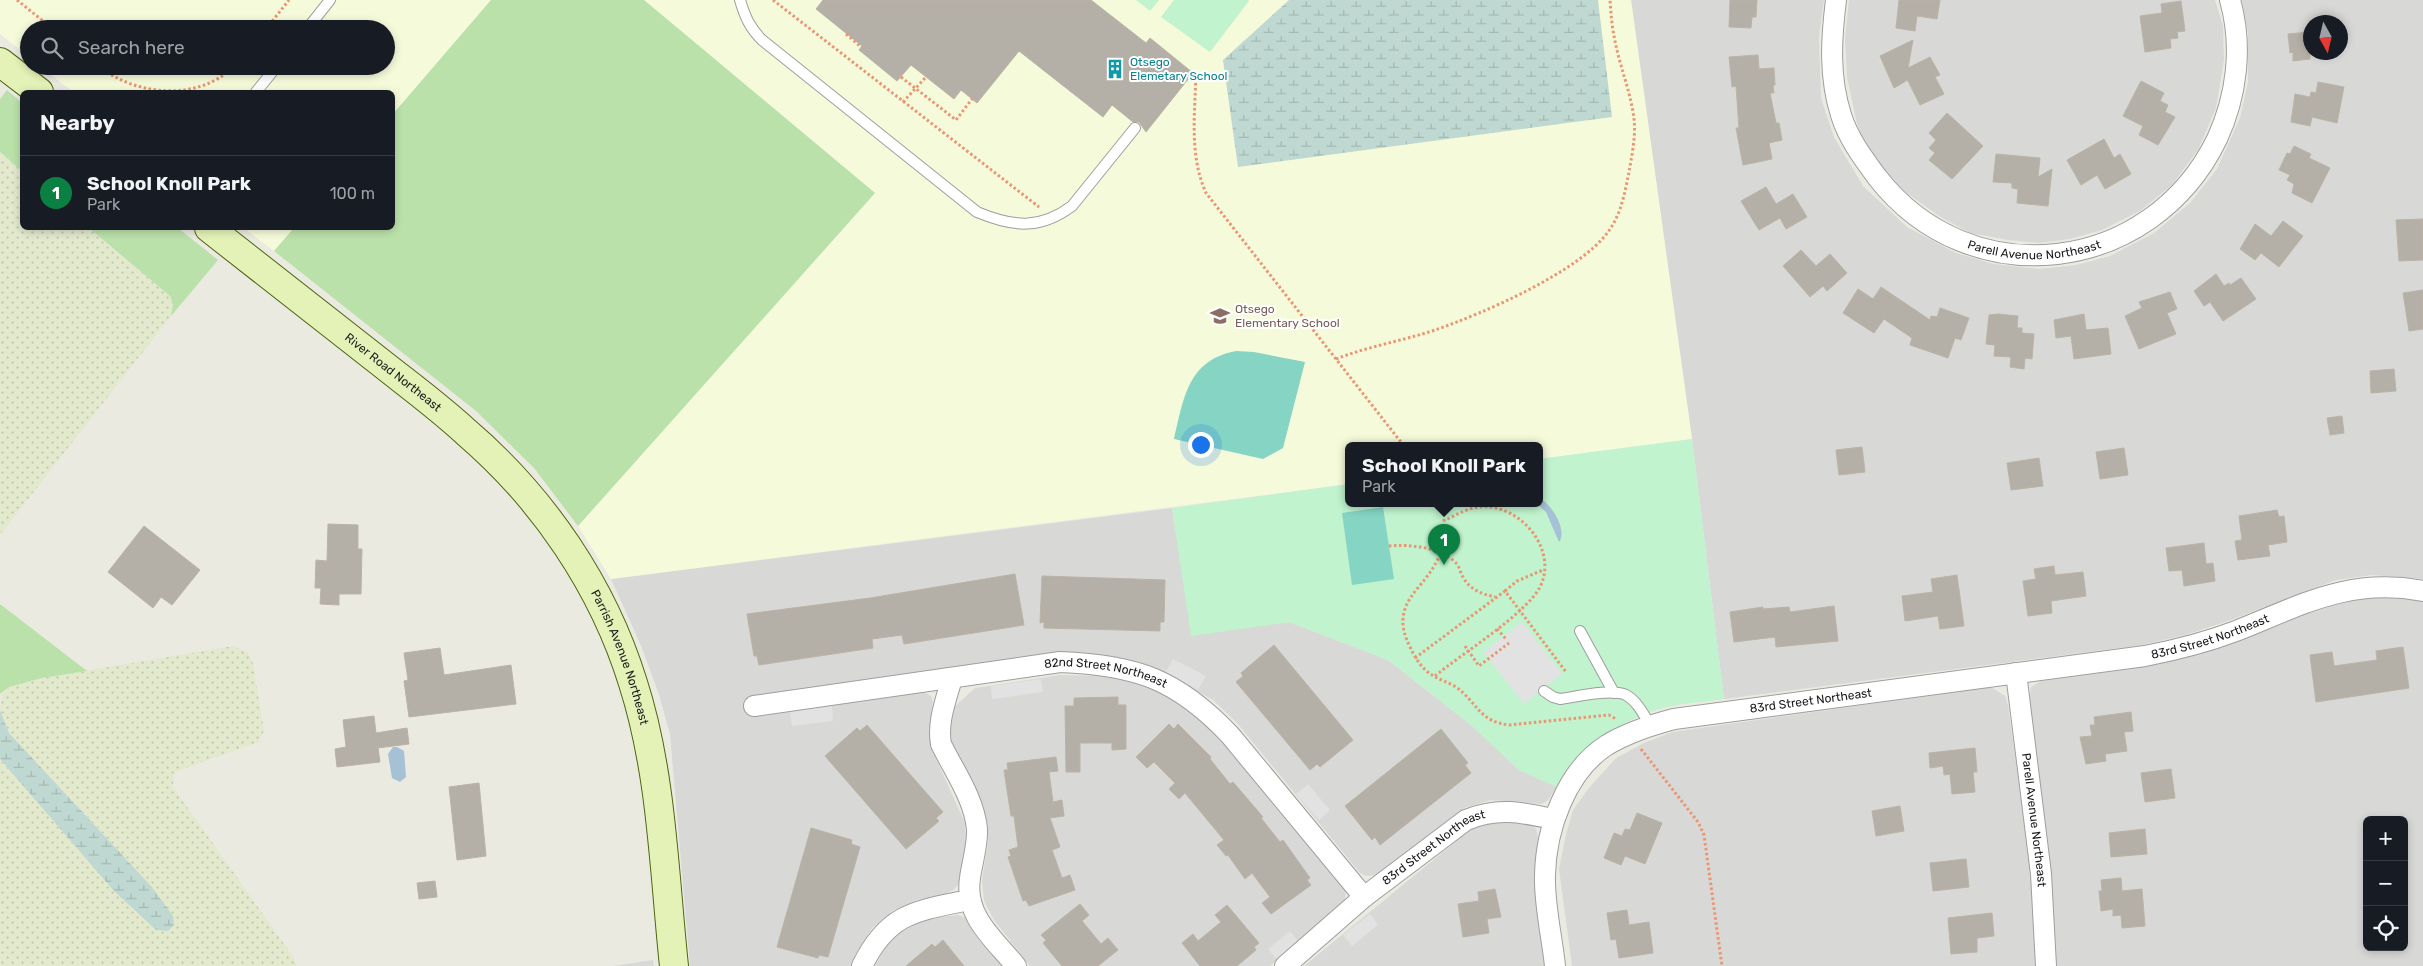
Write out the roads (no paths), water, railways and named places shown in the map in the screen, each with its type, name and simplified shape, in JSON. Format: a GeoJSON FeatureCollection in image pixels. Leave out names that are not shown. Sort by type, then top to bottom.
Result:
{"type":"FeatureCollection","features":[{"type":"Feature","properties":{"kind":"main road"},"geometry":{"type":"LineString","coordinates":[[0,62],[36,90]]}},
{"type":"Feature","properties":{"kind":"main road","name":"River Road Northeast"},"geometry":{"type":"LineString","coordinates":[[212,230],[468,432],[519,484],[561,535]]}},
{"type":"Feature","properties":{"kind":"main road","name":"Parrish Avenue Northeast"},"geometry":{"type":"LineString","coordinates":[[561,535],[590,581],[614,632],[627,666],[648,740],[656,789],[674,966]]}},
{"type":"Feature","properties":{"kind":"main road","name":"Parrish Avenue Northeast"},"geometry":{"type":"LineString","coordinates":[[656,789],[664,966]]}},
{"type":"Feature","properties":{"kind":"street","name":"Parell Avenue Northeast"},"geometry":{"type":"LineString","coordinates":[[1836,0],[1831,59],[1834,89],[1842,117],[1860,155],[1883,185],[1908,211],[1935,230],[1995,251],[2047,256],[2070,253],[2097,246],[2135,230],[2159,212],[2188,185],[2210,153],[2226,120],[2235,85],[2238,45],[2234,13],[2230,0]]}},
{"type":"Feature","properties":{"kind":"street","name":"83rd Street Northeast"},"geometry":{"type":"LineString","coordinates":[[1285,966],[1364,897],[1466,820],[1474,816],[1501,810],[1553,820],[1566,793],[1582,768],[1605,746],[1650,725],[1674,718],[2016,673],[2179,649],[2237,630],[2317,598],[2345,591],[2395,587],[2423,591]]}},
{"type":"Feature","properties":{"kind":"street","name":"82nd Street Northeast"},"geometry":{"type":"LineString","coordinates":[[754,706],[1060,662],[1098,663],[1123,667],[1155,679],[1187,696],[1210,714],[1364,897]]}},
{"type":"Feature","properties":{"kind":"street","name":"Parell Avenue Northeast"},"geometry":{"type":"LineString","coordinates":[[2016,673],[2041,874],[2046,966]]}},
{"type":"Feature","properties":{"kind":"street"},"geometry":{"type":"LineString","coordinates":[[952,678],[940,724],[940,736],[941,744],[969,798],[977,831],[969,884],[969,900],[974,915],[1016,966]]}},
{"type":"Feature","properties":{"kind":"street"},"geometry":{"type":"LineString","coordinates":[[1553,820],[1546,848],[1544,877],[1556,966]]}},
{"type":"Feature","properties":{"kind":"street"},"geometry":{"type":"LineString","coordinates":[[862,966],[875,941],[888,927],[904,917],[924,909],[969,900]]}},
{"type":"Feature","properties":{"kind":"lane"},"geometry":{"type":"LineString","coordinates":[[314,20],[330,0]]}},
{"type":"Feature","properties":{"kind":"lane"},"geometry":{"type":"LineString","coordinates":[[740,0],[745,18],[752,30],[762,40],[977,212],[1012,224],[1045,221],[1072,206],[1135,128]]}},
{"type":"Feature","properties":{"kind":"lane"},"geometry":{"type":"LineString","coordinates":[[258,90],[270,75]]}},
{"type":"Feature","properties":{"kind":"lane"},"geometry":{"type":"LineString","coordinates":[[1580,631],[1614,693]]}},
{"type":"Feature","properties":{"kind":"lane"},"geometry":{"type":"LineString","coordinates":[[1544,691],[1560,699],[1614,693],[1625,694],[1634,701],[1650,725]]}},
{"type":"Feature","properties":{"kind":"place","name":"Otsego Elemetary School"},"geometry":{"type":"Point","coordinates":[1115,69]}},
{"type":"Feature","properties":{"kind":"place","name":"Otsego Elementary School"},"geometry":{"type":"Point","coordinates":[1220,316]}},
{"type":"Feature","properties":{"kind":"place","name":"School Knoll Park"},"geometry":{"type":"Point","coordinates":[1444,565]}}]}
